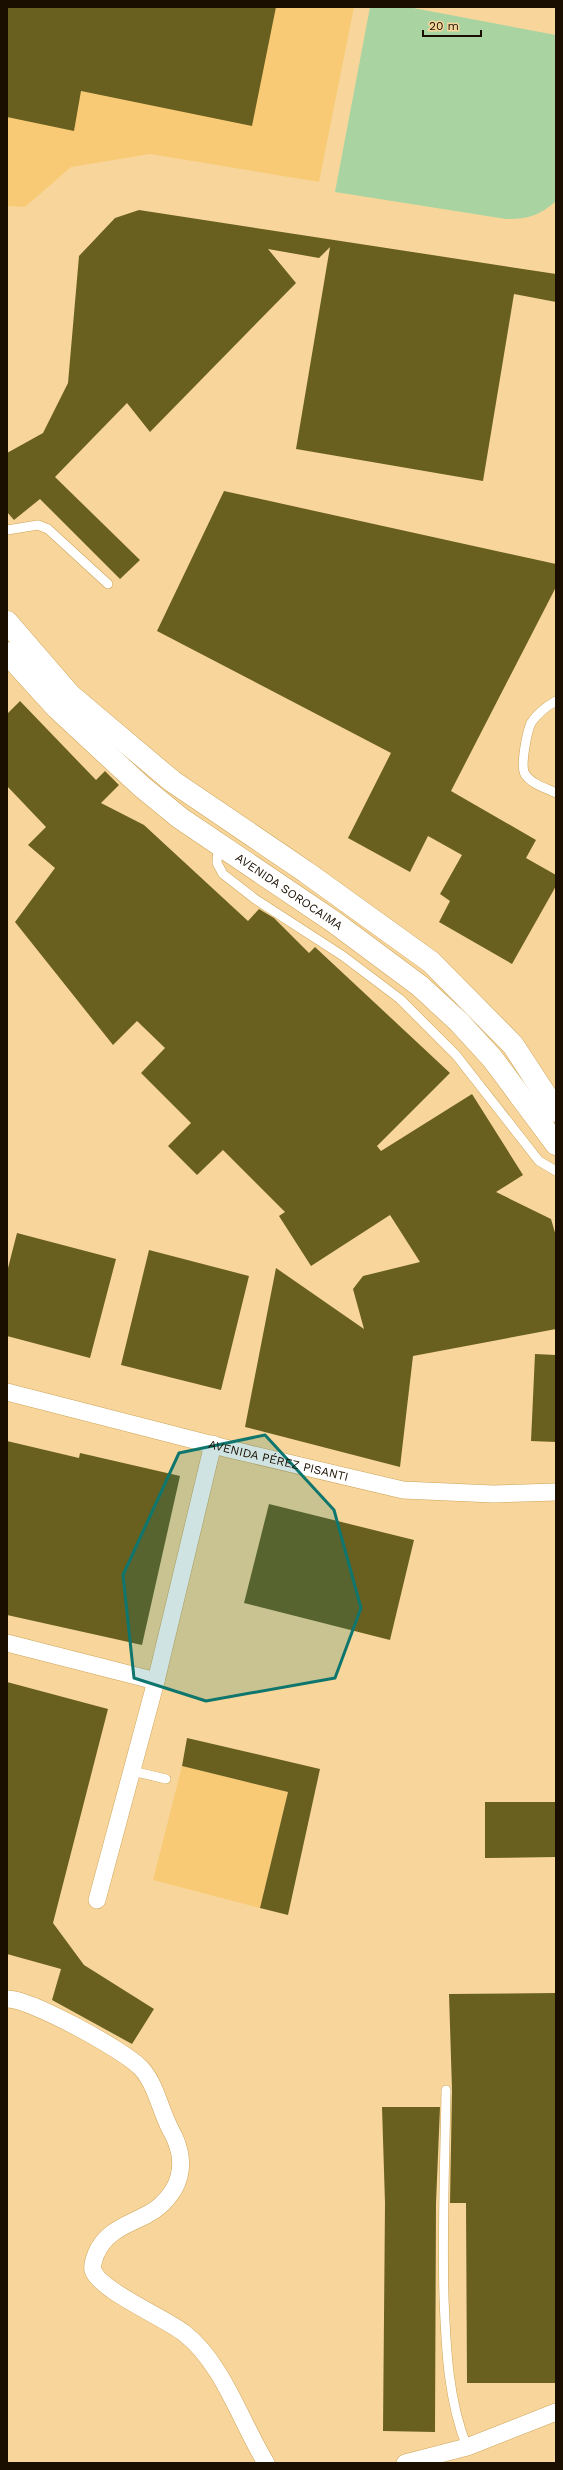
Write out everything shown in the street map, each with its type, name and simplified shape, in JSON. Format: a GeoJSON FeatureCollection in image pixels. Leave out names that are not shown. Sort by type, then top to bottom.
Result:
{"type":"FeatureCollection","features":[{"type":"Feature","properties":{"kind":"main road","name":"AVENIDA SOROCAIMA"},"geometry":{"type":"LineString","coordinates":[[7,622],[64,702],[141,786],[180,818],[380,954],[420,986],[459,1022],[492,1058],[556,1144]]}},
{"type":"Feature","properties":{"kind":"main road","name":"AVENIDA SOROCAIMA"},"geometry":{"type":"LineString","coordinates":[[7,653],[64,702],[172,782],[306,872],[431,962],[513,1045],[556,1111]]}},
{"type":"Feature","properties":{"kind":"street","name":"AVENIDA PÉREZ PISANTI"},"geometry":{"type":"LineString","coordinates":[[7,1392],[404,1490],[493,1494],[556,1492]]}},
{"type":"Feature","properties":{"kind":"street"},"geometry":{"type":"LineString","coordinates":[[98,1900],[156,1681],[213,1444]]}},
{"type":"Feature","properties":{"kind":"street"},"geometry":{"type":"LineString","coordinates":[[7,1643],[156,1681]]}},
{"type":"Feature","properties":{"kind":"street"},"geometry":{"type":"LineString","coordinates":[[7,1999],[14,1999],[32,2006],[99,2039],[141,2068],[151,2082],[178,2147],[180,2176],[173,2191],[162,2205],[110,2234],[99,2247],[94,2261],[94,2271],[100,2280],[111,2290],[184,2333],[202,2351],[219,2376],[266,2463]]}},
{"type":"Feature","properties":{"kind":"street"},"geometry":{"type":"LineString","coordinates":[[405,2463],[467,2447],[556,2412]]}},
{"type":"Feature","properties":{"kind":"lane"},"geometry":{"type":"LineString","coordinates":[[7,530],[38,525],[48,529],[108,584]]}},
{"type":"Feature","properties":{"kind":"lane"},"geometry":{"type":"LineString","coordinates":[[556,701],[546,706],[531,724],[522,763],[524,773],[530,780],[556,793]]}},
{"type":"Feature","properties":{"kind":"lane"},"geometry":{"type":"LineString","coordinates":[[218,843],[217,863],[223,874],[255,899],[343,956],[400,999],[456,1055],[539,1161],[555,1173]]}},
{"type":"Feature","properties":{"kind":"lane"},"geometry":{"type":"LineString","coordinates":[[132,1771],[166,1779]]}},
{"type":"Feature","properties":{"kind":"lane"},"geometry":{"type":"LineString","coordinates":[[446,2090],[444,2264],[446,2349],[460,2430],[467,2447]]}},
{"type":"Feature","properties":{"kind":"highlighted area"},"geometry":{"type":"Polygon","coordinates":[[[265,1435],[334,1510],[361,1608],[335,1678],[206,1701],[134,1678],[123,1575],[179,1453],[265,1435]]]}},
{"type":"Feature","properties":{"kind":"shaded area"},"geometry":{"type":"Polygon","coordinates":[[[7,7],[354,7],[319,182],[150,154],[71,167],[25,207],[7,206],[7,7]]]}},
{"type":"Feature","properties":{"kind":"shaded area"},"geometry":{"type":"Polygon","coordinates":[[[182,1766],[288,1792],[260,1908],[153,1880],[182,1766]]]}},
{"type":"Feature","properties":{"kind":"green space"},"geometry":{"type":"Polygon","coordinates":[[[370,7],[408,7],[556,35],[556,201],[533,216],[506,219],[335,192],[370,7]]]}},
{"type":"Feature","properties":{"kind":"building"},"geometry":{"type":"Polygon","coordinates":[[[7,7],[276,7],[252,126],[81,91],[74,131],[7,117],[7,7]]]}},
{"type":"Feature","properties":{"kind":"building"},"geometry":{"type":"Polygon","coordinates":[[[139,210],[556,274],[556,302],[514,294],[483,481],[296,449],[330,247],[319,258],[268,249],[296,283],[150,432],[127,403],[55,477],[140,560],[120,579],[40,499],[14,520],[7,512],[7,453],[43,433],[68,383],[79,256],[115,218],[139,210]]]}},
{"type":"Feature","properties":{"kind":"building"},"geometry":{"type":"Polygon","coordinates":[[[224,491],[556,564],[556,587],[451,791],[536,840],[526,858],[556,875],[556,886],[512,964],[439,922],[450,901],[440,894],[462,855],[428,836],[410,872],[348,838],[391,753],[157,631],[224,491]]]}},
{"type":"Feature","properties":{"kind":"building"},"geometry":{"type":"Polygon","coordinates":[[[20,701],[96,780],[105,771],[119,785],[101,803],[144,825],[248,921],[259,909],[274,918],[309,953],[315,947],[450,1073],[377,1146],[381,1151],[472,1094],[523,1175],[496,1192],[551,1219],[556,1236],[556,1329],[413,1356],[400,1467],[245,1427],[276,1268],[364,1329],[353,1289],[363,1276],[420,1262],[390,1215],[311,1266],[279,1216],[285,1212],[223,1150],[197,1175],[168,1146],[191,1123],[141,1073],[165,1048],[137,1021],[113,1045],[15,922],[55,868],[28,845],[46,827],[7,786],[7,714],[20,701]]]}},
{"type":"Feature","properties":{"kind":"building"},"geometry":{"type":"Polygon","coordinates":[[[17,1233],[116,1259],[90,1358],[7,1336],[7,1272],[17,1233]]]}},
{"type":"Feature","properties":{"kind":"building"},"geometry":{"type":"Polygon","coordinates":[[[149,1250],[249,1276],[221,1390],[121,1365],[149,1250]]]}},
{"type":"Feature","properties":{"kind":"building"},"geometry":{"type":"Polygon","coordinates":[[[535,1354],[556,1355],[556,1442],[531,1441],[535,1354]]]}},
{"type":"Feature","properties":{"kind":"building"},"geometry":{"type":"Polygon","coordinates":[[[7,1441],[79,1458],[80,1453],[180,1476],[142,1645],[7,1615],[7,1441]]]}},
{"type":"Feature","properties":{"kind":"building"},"geometry":{"type":"Polygon","coordinates":[[[269,1504],[414,1540],[390,1640],[244,1603],[269,1504]]]}},
{"type":"Feature","properties":{"kind":"building"},"geometry":{"type":"Polygon","coordinates":[[[7,1682],[108,1709],[53,1923],[84,1965],[154,2009],[132,2044],[52,2000],[61,1969],[7,1954],[7,1682]]]}},
{"type":"Feature","properties":{"kind":"building"},"geometry":{"type":"Polygon","coordinates":[[[187,1738],[320,1769],[288,1915],[260,1908],[288,1792],[182,1766],[187,1738]]]}},
{"type":"Feature","properties":{"kind":"building"},"geometry":{"type":"Polygon","coordinates":[[[485,1802],[556,1802],[556,1857],[485,1858],[485,1802]]]}},
{"type":"Feature","properties":{"kind":"building"},"geometry":{"type":"Polygon","coordinates":[[[556,1993],[556,2383],[467,2383],[466,2203],[450,2203],[452,2090],[449,1994],[556,1993]]]}},
{"type":"Feature","properties":{"kind":"building"},"geometry":{"type":"Polygon","coordinates":[[[382,2107],[440,2107],[436,2203],[435,2432],[383,2431],[385,2203],[382,2107]]]}}]}
